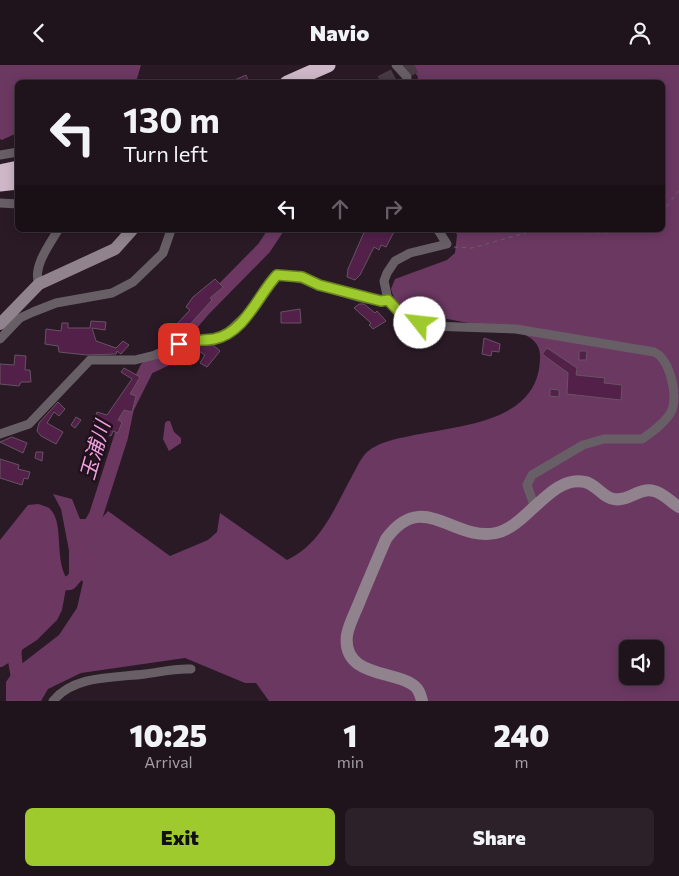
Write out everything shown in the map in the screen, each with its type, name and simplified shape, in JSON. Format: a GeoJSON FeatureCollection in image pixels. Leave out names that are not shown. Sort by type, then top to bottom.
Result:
{"type":"FeatureCollection","features":[{"type":"Feature","properties":{"kind":"highway"},"geometry":{"type":"LineString","coordinates":[[294,80],[328,65]]}},
{"type":"Feature","properties":{"kind":"highway"},"geometry":{"type":"LineString","coordinates":[[0,171],[15,168]]}},
{"type":"Feature","properties":{"kind":"highway"},"geometry":{"type":"LineString","coordinates":[[0,184],[15,182]]}},
{"type":"Feature","properties":{"kind":"main road"},"geometry":{"type":"LineString","coordinates":[[0,325],[39,284],[115,249],[130,232]]}},
{"type":"Feature","properties":{"kind":"main road"},"geometry":{"type":"LineString","coordinates":[[422,701],[420,691],[412,683],[378,674],[360,665],[350,653],[348,645],[350,625],[386,539],[393,529],[414,517],[426,516],[439,518],[474,533],[497,533],[507,529],[556,489],[576,481],[586,482],[615,500],[638,492],[654,491],[679,507]]}},
{"type":"Feature","properties":{"kind":"street"},"geometry":{"type":"LineString","coordinates":[[396,65],[407,77],[406,80]]}},
{"type":"Feature","properties":{"kind":"street"},"geometry":{"type":"LineString","coordinates":[[0,155],[15,152]]}},
{"type":"Feature","properties":{"kind":"street"},"geometry":{"type":"LineString","coordinates":[[0,203],[15,203]]}},
{"type":"Feature","properties":{"kind":"street"},"geometry":{"type":"LineString","coordinates":[[39,284],[37,278],[39,265],[57,232]]}},
{"type":"Feature","properties":{"kind":"street"},"geometry":{"type":"LineString","coordinates":[[0,339],[20,318],[33,312],[56,303],[112,293],[133,282],[163,253],[170,232]]}},
{"type":"Feature","properties":{"kind":"street"},"geometry":{"type":"LineString","coordinates":[[440,232],[446,240],[447,244],[444,247],[410,253],[395,261],[387,273],[384,281],[388,300],[403,316],[430,326],[516,329],[654,352],[661,355],[666,361],[674,390],[673,408],[670,414],[642,439],[604,439],[590,443],[542,468],[532,475],[527,485],[535,508]]}},
{"type":"Feature","properties":{"kind":"street"},"geometry":{"type":"LineString","coordinates":[[0,434],[29,425],[90,360],[135,360],[154,355],[190,340],[215,339],[226,334],[248,315],[277,275],[302,277],[319,285],[381,301],[388,300]]}},
{"type":"Feature","properties":{"kind":"street"},"geometry":{"type":"LineString","coordinates":[[53,701],[59,693],[92,680],[173,668],[191,669]]}},
{"type":"Feature","properties":{"kind":"path"},"geometry":{"type":"LineString","coordinates":[[665,209],[679,190]]}},
{"type":"Feature","properties":{"kind":"path"},"geometry":{"type":"LineString","coordinates":[[444,247],[472,248],[529,232],[614,232]]}},
{"type":"Feature","properties":{"kind":"shaded area"},"geometry":{"type":"Polygon","coordinates":[[[0,65],[141,65],[137,80],[15,80],[15,134],[2,140],[0,139],[0,65]]]}},
{"type":"Feature","properties":{"kind":"shaded area"},"geometry":{"type":"Polygon","coordinates":[[[410,65],[679,65],[679,701],[269,701],[256,683],[245,683],[185,658],[81,673],[48,689],[41,701],[6,701],[6,682],[15,669],[59,635],[77,608],[83,582],[72,566],[61,509],[53,494],[72,499],[80,519],[101,519],[108,511],[170,556],[208,540],[217,532],[220,513],[287,560],[309,545],[318,535],[367,452],[382,443],[393,440],[493,418],[511,409],[526,396],[536,380],[540,358],[539,348],[531,338],[518,332],[409,312],[399,306],[394,297],[391,289],[395,279],[447,260],[455,253],[456,232],[665,232],[665,80],[417,80],[418,77],[410,65]]]}},
{"type":"Feature","properties":{"kind":"shaded area"},"geometry":{"type":"Polygon","coordinates":[[[170,421],[174,432],[181,438],[181,443],[169,451],[163,439],[165,423],[170,421]]]}},
{"type":"Feature","properties":{"kind":"shaded area"},"geometry":{"type":"Polygon","coordinates":[[[38,504],[49,508],[54,514],[57,523],[62,565],[70,583],[66,588],[62,610],[57,620],[37,640],[23,649],[15,659],[0,667],[0,540],[28,505],[38,504]]]}},
{"type":"Feature","properties":{"kind":"building"},"geometry":{"type":"Polygon","coordinates":[[[246,75],[248,80],[235,80],[246,75]]]}},
{"type":"Feature","properties":{"kind":"building"},"geometry":{"type":"Polygon","coordinates":[[[364,232],[394,232],[386,247],[381,245],[379,250],[374,247],[360,275],[355,280],[347,277],[348,269],[364,232]]]}},
{"type":"Feature","properties":{"kind":"building"},"geometry":{"type":"Polygon","coordinates":[[[215,279],[223,287],[210,298],[212,300],[182,333],[180,331],[175,340],[167,342],[175,326],[190,310],[186,307],[193,297],[215,279]]]}},
{"type":"Feature","properties":{"kind":"building"},"geometry":{"type":"Polygon","coordinates":[[[359,304],[364,304],[375,313],[377,311],[386,321],[373,329],[369,325],[371,323],[354,308],[359,304]]]}},
{"type":"Feature","properties":{"kind":"building"},"geometry":{"type":"Polygon","coordinates":[[[300,309],[301,323],[281,323],[281,312],[300,309]]]}},
{"type":"Feature","properties":{"kind":"building"},"geometry":{"type":"Polygon","coordinates":[[[91,321],[106,322],[105,330],[92,328],[96,341],[116,348],[123,341],[129,345],[121,354],[117,351],[116,354],[87,355],[59,352],[58,346],[45,344],[46,329],[61,331],[62,323],[68,323],[68,328],[90,328],[91,321]]]}},
{"type":"Feature","properties":{"kind":"building"},"geometry":{"type":"Polygon","coordinates":[[[484,338],[500,344],[499,352],[492,351],[491,356],[482,354],[484,338]]]}},
{"type":"Feature","properties":{"kind":"building"},"geometry":{"type":"Polygon","coordinates":[[[213,345],[220,351],[207,367],[200,363],[205,355],[191,346],[213,345]]]}},
{"type":"Feature","properties":{"kind":"building"},"geometry":{"type":"Polygon","coordinates":[[[547,348],[577,368],[576,375],[605,378],[604,383],[622,385],[621,400],[567,394],[568,373],[542,354],[547,348]]]}},
{"type":"Feature","properties":{"kind":"building"},"geometry":{"type":"Polygon","coordinates":[[[579,351],[587,351],[586,360],[579,360],[579,351]]]}},
{"type":"Feature","properties":{"kind":"building"},"geometry":{"type":"Polygon","coordinates":[[[15,355],[26,356],[25,370],[30,370],[31,382],[21,382],[19,386],[0,384],[0,364],[14,365],[15,355]]]}},
{"type":"Feature","properties":{"kind":"building"},"geometry":{"type":"Polygon","coordinates":[[[124,368],[140,377],[130,394],[136,396],[132,412],[124,410],[118,420],[122,422],[118,433],[113,431],[111,436],[92,426],[97,412],[107,415],[132,379],[121,372],[124,368]]]}},
{"type":"Feature","properties":{"kind":"building"},"geometry":{"type":"Polygon","coordinates":[[[550,389],[559,390],[559,397],[550,396],[550,389]]]}},
{"type":"Feature","properties":{"kind":"building"},"geometry":{"type":"Polygon","coordinates":[[[58,402],[65,409],[59,416],[54,412],[47,423],[63,432],[56,444],[41,436],[37,431],[39,423],[58,402]]]}},
{"type":"Feature","properties":{"kind":"building"},"geometry":{"type":"Polygon","coordinates":[[[76,417],[81,420],[75,428],[71,425],[76,417]]]}},
{"type":"Feature","properties":{"kind":"building"},"geometry":{"type":"Polygon","coordinates":[[[12,437],[27,443],[23,453],[0,442],[12,437]]]}},
{"type":"Feature","properties":{"kind":"building"},"geometry":{"type":"Polygon","coordinates":[[[36,452],[43,452],[42,461],[35,458],[36,452]]]}},
{"type":"Feature","properties":{"kind":"building"},"geometry":{"type":"Polygon","coordinates":[[[0,459],[19,465],[18,469],[30,472],[28,479],[24,478],[22,485],[0,478],[0,459]]]}},
{"type":"Feature","properties":{"kind":"waterway","name":"玉浦川"},"geometry":{"type":"LineString","coordinates":[[53,586],[55,584],[70,583],[76,576],[76,550],[96,515],[121,437],[127,408],[147,368],[166,359],[175,343],[204,309],[264,248],[275,232]]}},
{"type":"Feature","properties":{"kind":"waterway","name":"玉浦川"},"geometry":{"type":"LineString","coordinates":[[16,642],[15,663],[22,701]]}},
{"type":"Feature","properties":{"kind":"tunnel"},"geometry":{"type":"LineString","coordinates":[[387,80],[416,65]]}},
{"type":"Feature","properties":{"kind":"route"},"geometry":{"type":"LineString","coordinates":[[179,344],[190,340],[215,339],[226,334],[254,308],[277,275],[302,277],[319,285],[381,301],[388,300],[403,316],[420,323]]}}]}
